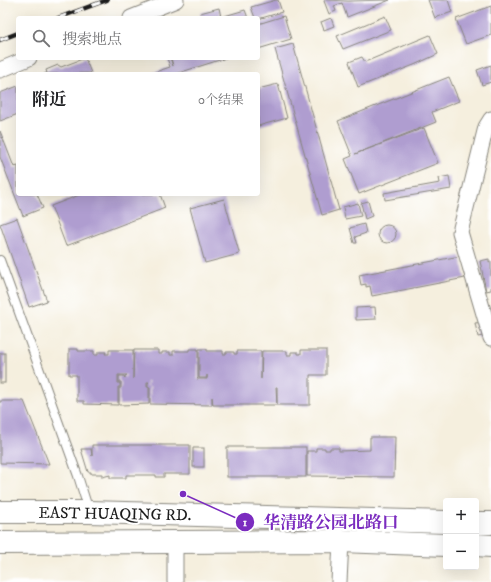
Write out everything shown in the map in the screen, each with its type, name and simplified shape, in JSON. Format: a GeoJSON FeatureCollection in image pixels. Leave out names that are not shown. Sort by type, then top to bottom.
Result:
{"type":"FeatureCollection","features":[{"type":"Feature","properties":{"kind":"main road","name":"EAST HUAQING RD."},"geometry":{"type":"LineString","coordinates":[[0,512],[89,512],[443,522]]}},
{"type":"Feature","properties":{"kind":"main road"},"geometry":{"type":"LineString","coordinates":[[479,523],[491,523]]}},
{"type":"Feature","properties":{"kind":"main road","name":"EAST HUAQING RD."},"geometry":{"type":"LineString","coordinates":[[0,543],[340,542],[443,544]]}},
{"type":"Feature","properties":{"kind":"main road"},"geometry":{"type":"LineString","coordinates":[[479,545],[491,546]]}},
{"type":"Feature","properties":{"kind":"street"},"geometry":{"type":"LineString","coordinates":[[136,16],[176,0]]}},
{"type":"Feature","properties":{"kind":"street"},"geometry":{"type":"LineString","coordinates":[[0,70],[24,60]]}},
{"type":"Feature","properties":{"kind":"street"},"geometry":{"type":"LineString","coordinates":[[491,119],[486,127],[460,232],[491,338]]}},
{"type":"Feature","properties":{"kind":"street"},"geometry":{"type":"LineString","coordinates":[[175,542],[175,582]]}},
{"type":"Feature","properties":{"kind":"street"},"geometry":{"type":"LineString","coordinates":[[339,582],[340,542]]}},
{"type":"Feature","properties":{"kind":"lane"},"geometry":{"type":"LineString","coordinates":[[0,260],[78,476],[89,512]]}},
{"type":"Feature","properties":{"kind":"building"},"geometry":{"type":"Polygon","coordinates":[[[278,0],[282,12],[260,18],[260,16],[254,16],[251,7],[278,0]]]}},
{"type":"Feature","properties":{"kind":"building"},"geometry":{"type":"Polygon","coordinates":[[[390,0],[347,17],[342,3],[334,6],[336,11],[329,14],[324,1],[390,0]]]}},
{"type":"Feature","properties":{"kind":"building"},"geometry":{"type":"Polygon","coordinates":[[[428,0],[448,0],[452,12],[435,18],[428,0]]]}},
{"type":"Feature","properties":{"kind":"building"},"geometry":{"type":"Polygon","coordinates":[[[491,6],[491,35],[466,44],[456,19],[491,6]]]}},
{"type":"Feature","properties":{"kind":"building"},"geometry":{"type":"Polygon","coordinates":[[[219,8],[221,16],[201,16],[200,13],[219,8]]]}},
{"type":"Feature","properties":{"kind":"building"},"geometry":{"type":"Polygon","coordinates":[[[245,10],[247,16],[224,16],[245,10]]]}},
{"type":"Feature","properties":{"kind":"building"},"geometry":{"type":"Polygon","coordinates":[[[284,16],[291,39],[260,48],[260,23],[284,16]]]}},
{"type":"Feature","properties":{"kind":"building"},"geometry":{"type":"Polygon","coordinates":[[[385,16],[391,30],[343,49],[337,36],[385,16]]]}},
{"type":"Feature","properties":{"kind":"building"},"geometry":{"type":"Polygon","coordinates":[[[331,18],[334,26],[324,30],[321,22],[331,18]]]}},
{"type":"Feature","properties":{"kind":"building"},"geometry":{"type":"Polygon","coordinates":[[[430,35],[438,54],[358,87],[349,62],[362,57],[365,62],[430,35]]]}},
{"type":"Feature","properties":{"kind":"building"},"geometry":{"type":"Polygon","coordinates":[[[293,44],[339,210],[322,215],[275,49],[293,44]]]}},
{"type":"Feature","properties":{"kind":"building"},"geometry":{"type":"Polygon","coordinates":[[[80,60],[86,60],[91,72],[47,72],[46,70],[58,65],[61,67],[80,60]]]}},
{"type":"Feature","properties":{"kind":"building"},"geometry":{"type":"Polygon","coordinates":[[[168,60],[171,60],[173,66],[172,60],[220,60],[181,72],[155,72],[170,67],[168,60]]]}},
{"type":"Feature","properties":{"kind":"building"},"geometry":{"type":"Polygon","coordinates":[[[491,65],[491,82],[482,85],[477,70],[491,65]]]}},
{"type":"Feature","properties":{"kind":"building"},"geometry":{"type":"Polygon","coordinates":[[[449,77],[459,101],[432,112],[436,122],[355,154],[424,128],[438,163],[359,194],[345,159],[352,156],[338,121],[449,77]]]}},
{"type":"Feature","properties":{"kind":"building"},"geometry":{"type":"Polygon","coordinates":[[[278,84],[287,118],[260,125],[260,88],[278,84]]]}},
{"type":"Feature","properties":{"kind":"building"},"geometry":{"type":"Polygon","coordinates":[[[16,87],[16,115],[0,121],[0,93],[16,87]]]}},
{"type":"Feature","properties":{"kind":"building"},"geometry":{"type":"Polygon","coordinates":[[[0,131],[14,167],[16,166],[16,196],[38,196],[43,208],[23,216],[0,157],[0,131]]]}},
{"type":"Feature","properties":{"kind":"building"},"geometry":{"type":"Polygon","coordinates":[[[449,176],[451,189],[385,200],[384,193],[440,183],[439,178],[449,176]]]}},
{"type":"Feature","properties":{"kind":"building"},"geometry":{"type":"Polygon","coordinates":[[[77,196],[161,196],[165,208],[66,246],[51,206],[77,196]]]}},
{"type":"Feature","properties":{"kind":"building"},"geometry":{"type":"Polygon","coordinates":[[[224,199],[239,254],[205,263],[190,208],[224,199]]]}},
{"type":"Feature","properties":{"kind":"building"},"geometry":{"type":"Polygon","coordinates":[[[368,201],[372,216],[365,219],[361,203],[368,201]]]}},
{"type":"Feature","properties":{"kind":"building"},"geometry":{"type":"Polygon","coordinates":[[[358,203],[361,216],[345,219],[343,207],[358,203]]]}},
{"type":"Feature","properties":{"kind":"building"},"geometry":{"type":"Polygon","coordinates":[[[17,218],[47,301],[29,307],[0,224],[17,218]]]}},
{"type":"Feature","properties":{"kind":"building"},"geometry":{"type":"Polygon","coordinates":[[[364,224],[366,233],[355,237],[357,243],[354,243],[350,228],[364,224]]]}},
{"type":"Feature","properties":{"kind":"building"},"geometry":{"type":"Polygon","coordinates":[[[383,225],[391,225],[396,230],[394,241],[391,243],[383,243],[378,238],[378,230],[383,225]]]}},
{"type":"Feature","properties":{"kind":"building"},"geometry":{"type":"Polygon","coordinates":[[[460,256],[465,278],[372,296],[370,286],[366,287],[366,284],[361,285],[359,275],[460,256]]]}},
{"type":"Feature","properties":{"kind":"building"},"geometry":{"type":"Polygon","coordinates":[[[489,259],[489,262],[491,261],[491,290],[486,291],[480,261],[489,259]]]}},
{"type":"Feature","properties":{"kind":"building"},"geometry":{"type":"Polygon","coordinates":[[[375,307],[376,319],[356,320],[356,308],[375,307]]]}},
{"type":"Feature","properties":{"kind":"building"},"geometry":{"type":"Polygon","coordinates":[[[484,322],[487,335],[478,337],[475,323],[484,322]]]}},
{"type":"Feature","properties":{"kind":"building"},"geometry":{"type":"Polygon","coordinates":[[[69,349],[78,349],[78,351],[94,351],[94,355],[98,355],[98,352],[106,352],[105,354],[109,354],[109,350],[133,350],[133,379],[134,350],[158,350],[158,354],[162,354],[162,352],[170,352],[170,355],[173,355],[173,351],[189,351],[189,349],[198,349],[197,379],[207,379],[199,378],[199,349],[207,349],[207,351],[223,351],[223,354],[226,354],[226,352],[234,352],[234,354],[237,354],[237,351],[261,351],[261,379],[262,351],[287,351],[287,355],[291,355],[291,352],[298,352],[298,354],[301,354],[301,350],[326,350],[326,375],[310,375],[310,405],[277,405],[213,405],[212,397],[212,405],[150,404],[149,387],[149,404],[119,405],[119,388],[121,388],[121,382],[119,382],[119,376],[124,376],[125,379],[125,376],[127,375],[118,375],[118,383],[120,383],[120,387],[118,387],[118,405],[84,404],[84,401],[77,401],[77,375],[69,375],[69,349]]]}},
{"type":"Feature","properties":{"kind":"building"},"geometry":{"type":"Polygon","coordinates":[[[0,353],[5,353],[5,383],[0,383],[0,353]]]}},
{"type":"Feature","properties":{"kind":"building"},"geometry":{"type":"Polygon","coordinates":[[[0,401],[24,401],[49,464],[0,463],[0,401]]]}},
{"type":"Feature","properties":{"kind":"building"},"geometry":{"type":"Polygon","coordinates":[[[370,437],[395,437],[394,477],[307,476],[307,451],[316,451],[316,448],[325,448],[325,450],[330,450],[330,448],[339,448],[339,451],[370,450],[370,437]]]}},
{"type":"Feature","properties":{"kind":"building"},"geometry":{"type":"Polygon","coordinates":[[[92,445],[190,445],[190,474],[164,474],[164,477],[156,477],[156,475],[126,475],[126,478],[110,478],[110,475],[102,477],[102,474],[91,474],[91,472],[88,472],[81,449],[91,449],[92,456],[92,445]]]}},
{"type":"Feature","properties":{"kind":"building"},"geometry":{"type":"Polygon","coordinates":[[[227,447],[306,447],[306,477],[227,477],[227,447]]]}},
{"type":"Feature","properties":{"kind":"building"},"geometry":{"type":"Polygon","coordinates":[[[193,448],[204,448],[204,467],[193,467],[193,448]]]}},
{"type":"Feature","properties":{"kind":"railway"},"geometry":{"type":"LineString","coordinates":[[63,16],[107,0]]}},
{"type":"Feature","properties":{"kind":"railway"},"geometry":{"type":"LineString","coordinates":[[0,40],[16,34]]}},
{"type":"Feature","properties":{"kind":"place","name":"华清路公园北路口"},"geometry":{"type":"Point","coordinates":[183,494]}}]}
